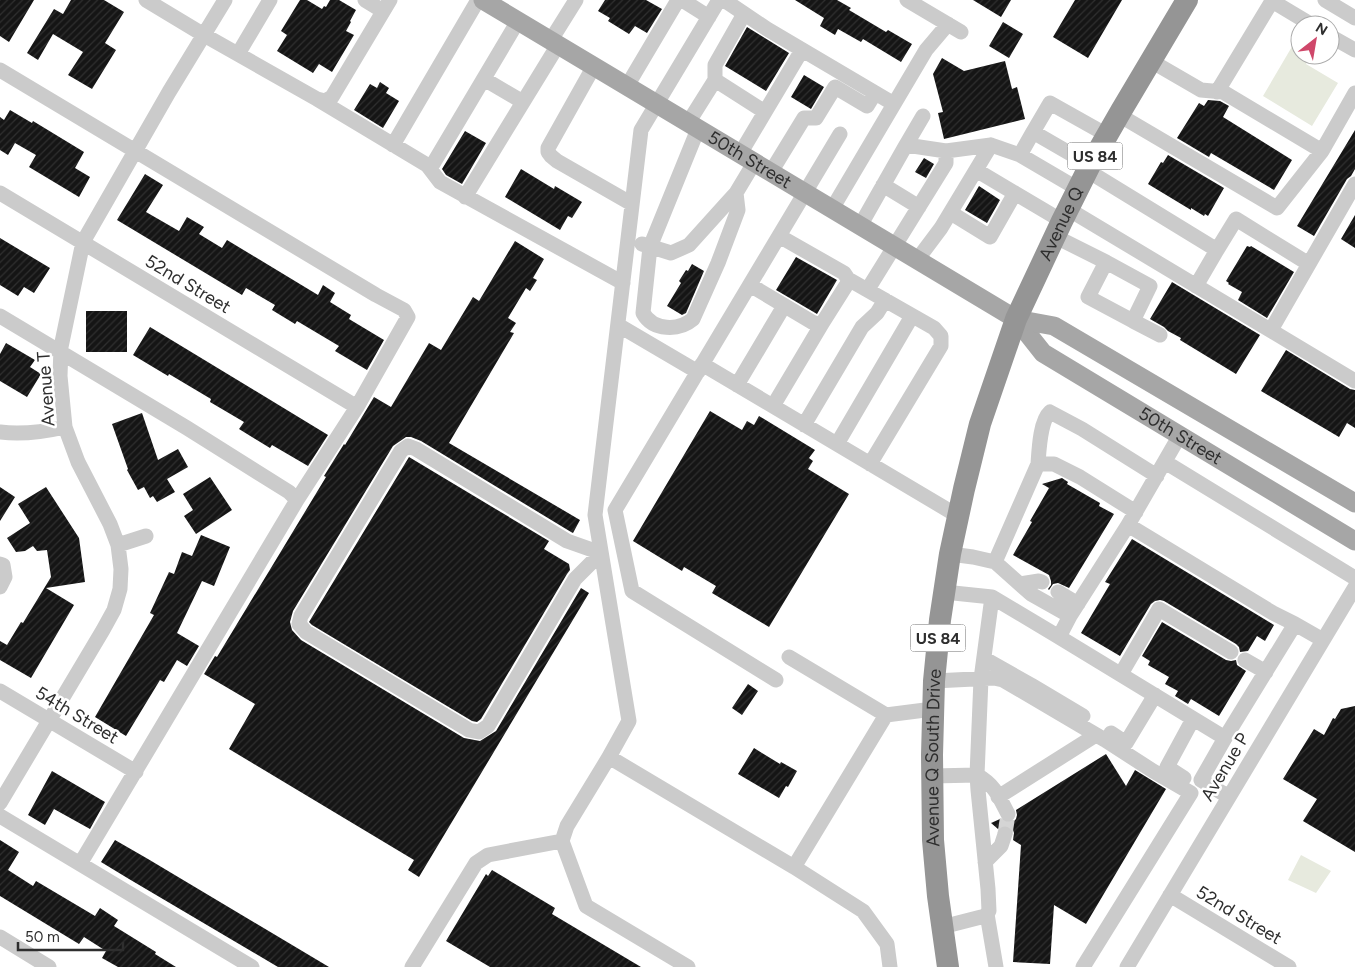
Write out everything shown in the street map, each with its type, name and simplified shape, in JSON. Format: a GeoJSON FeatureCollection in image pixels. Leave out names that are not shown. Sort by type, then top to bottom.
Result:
{"type":"FeatureCollection","features":[{"type":"Feature","properties":{"kind":"highway","name":"Avenue Q"},"geometry":{"type":"LineString","coordinates":[[1016,319],[1061,222],[1107,135],[1187,0]]}},
{"type":"Feature","properties":{"kind":"highway","name":"Avenue Q South Drive"},"geometry":{"type":"LineString","coordinates":[[948,967],[938,896],[933,840],[933,709],[940,620],[950,554],[980,424],[1016,319]]}},
{"type":"Feature","properties":{"kind":"main road","name":"50th Street"},"geometry":{"type":"LineString","coordinates":[[483,0],[505,5],[518,21],[1016,319],[1054,326],[1355,503]]}},
{"type":"Feature","properties":{"kind":"main road","name":"50th Street"},"geometry":{"type":"LineString","coordinates":[[1016,319],[1043,353],[1355,541]]}},
{"type":"Feature","properties":{"kind":"street"},"geometry":{"type":"LineString","coordinates":[[146,0],[427,165],[440,182],[623,283]]}},
{"type":"Feature","properties":{"kind":"street","name":"Avenue T"},"geometry":{"type":"LineString","coordinates":[[0,803],[114,610],[120,590],[121,569],[118,545],[110,524],[78,462],[65,427],[60,376],[61,352],[83,242],[225,0]]}},
{"type":"Feature","properties":{"kind":"street"},"geometry":{"type":"LineString","coordinates":[[238,54],[270,0]]}},
{"type":"Feature","properties":{"kind":"street"},"geometry":{"type":"LineString","coordinates":[[317,99],[325,102],[332,97],[387,5],[365,0]]}},
{"type":"Feature","properties":{"kind":"street"},"geometry":{"type":"LineString","coordinates":[[393,145],[478,0]]}},
{"type":"Feature","properties":{"kind":"street"},"geometry":{"type":"LineString","coordinates":[[466,197],[523,102],[576,0]]}},
{"type":"Feature","properties":{"kind":"street"},"geometry":{"type":"LineString","coordinates":[[627,86],[678,0]]}},
{"type":"Feature","properties":{"kind":"street"},"geometry":{"type":"LineString","coordinates":[[682,0],[709,17]]}},
{"type":"Feature","properties":{"kind":"street"},"geometry":{"type":"LineString","coordinates":[[688,967],[586,906],[562,841],[567,826],[629,721],[595,515],[641,130],[718,0]]}},
{"type":"Feature","properties":{"kind":"street"},"geometry":{"type":"LineString","coordinates":[[724,0],[802,50],[894,104]]}},
{"type":"Feature","properties":{"kind":"street"},"geometry":{"type":"LineString","coordinates":[[907,0],[961,32]]}},
{"type":"Feature","properties":{"kind":"street"},"geometry":{"type":"LineString","coordinates":[[1325,0],[1343,5],[1355,18]]}},
{"type":"Feature","properties":{"kind":"street"},"geometry":{"type":"LineString","coordinates":[[1217,92],[1272,1],[1295,15]]}},
{"type":"Feature","properties":{"kind":"street"},"geometry":{"type":"LineString","coordinates":[[744,14],[715,65],[714,80],[693,126],[650,247],[643,313],[651,323],[677,328],[693,319],[718,263],[738,210],[736,194],[747,158],[765,112],[802,50]]}},
{"type":"Feature","properties":{"kind":"street"},"geometry":{"type":"LineString","coordinates":[[430,169],[518,21]]}},
{"type":"Feature","properties":{"kind":"street"},"geometry":{"type":"LineString","coordinates":[[832,209],[926,50],[948,24]]}},
{"type":"Feature","properties":{"kind":"street"},"geometry":{"type":"LineString","coordinates":[[1340,42],[1355,50]]}},
{"type":"Feature","properties":{"kind":"street"},"geometry":{"type":"LineString","coordinates":[[1151,61],[1201,90],[1224,92],[1322,151]]}},
{"type":"Feature","properties":{"kind":"street"},"geometry":{"type":"LineString","coordinates":[[594,66],[548,148],[548,152],[557,161],[632,204]]}},
{"type":"Feature","properties":{"kind":"street"},"geometry":{"type":"LineString","coordinates":[[829,66],[835,87],[867,106],[875,93]]}},
{"type":"Feature","properties":{"kind":"street"},"geometry":{"type":"LineString","coordinates":[[0,70],[404,310],[408,317],[357,406],[297,500],[80,864]]}},
{"type":"Feature","properties":{"kind":"street"},"geometry":{"type":"LineString","coordinates":[[484,79],[523,102]]}},
{"type":"Feature","properties":{"kind":"street"},"geometry":{"type":"LineString","coordinates":[[714,80],[765,112]]}},
{"type":"Feature","properties":{"kind":"street"},"geometry":{"type":"LineString","coordinates":[[771,172],[804,118],[816,118],[835,87]]}},
{"type":"Feature","properties":{"kind":"street"},"geometry":{"type":"LineString","coordinates":[[1119,115],[1277,208],[1322,151],[1355,93]]}},
{"type":"Feature","properties":{"kind":"street"},"geometry":{"type":"LineString","coordinates":[[1020,155],[1050,103],[1107,135]]}},
{"type":"Feature","properties":{"kind":"street"},"geometry":{"type":"LineString","coordinates":[[860,226],[922,116]]}},
{"type":"Feature","properties":{"kind":"street"},"geometry":{"type":"LineString","coordinates":[[1033,132],[1086,175],[1217,250]]}},
{"type":"Feature","properties":{"kind":"street"},"geometry":{"type":"LineString","coordinates":[[776,680],[632,591],[615,510],[840,134]]}},
{"type":"Feature","properties":{"kind":"street"},"geometry":{"type":"LineString","coordinates":[[906,145],[946,151],[991,145],[1086,175]]}},
{"type":"Feature","properties":{"kind":"street"},"geometry":{"type":"LineString","coordinates":[[917,260],[941,228],[954,215],[979,172],[991,145]]}},
{"type":"Feature","properties":{"kind":"street"},"geometry":{"type":"LineString","coordinates":[[868,289],[946,163],[946,151]]}},
{"type":"Feature","properties":{"kind":"street"},"geometry":{"type":"LineString","coordinates":[[979,172],[1061,222],[1196,286],[1355,381]]}},
{"type":"Feature","properties":{"kind":"street"},"geometry":{"type":"LineString","coordinates":[[1271,330],[1355,184]]}},
{"type":"Feature","properties":{"kind":"street"},"geometry":{"type":"LineString","coordinates":[[883,185],[919,207]]}},
{"type":"Feature","properties":{"kind":"street","name":"52nd Street"},"geometry":{"type":"LineString","coordinates":[[0,193],[357,406]]}},
{"type":"Feature","properties":{"kind":"street"},"geometry":{"type":"LineString","coordinates":[[954,215],[990,236],[1015,193]]}},
{"type":"Feature","properties":{"kind":"street"},"geometry":{"type":"LineString","coordinates":[[628,238],[671,253],[689,244],[736,194]]}},
{"type":"Feature","properties":{"kind":"street"},"geometry":{"type":"LineString","coordinates":[[1196,286],[1236,219],[1309,264]]}},
{"type":"Feature","properties":{"kind":"street"},"geometry":{"type":"LineString","coordinates":[[1061,222],[1106,262],[1150,286],[1133,321]]}},
{"type":"Feature","properties":{"kind":"street"},"geometry":{"type":"LineString","coordinates":[[780,236],[844,273],[848,279],[934,328],[941,336],[941,346],[870,464]]}},
{"type":"Feature","properties":{"kind":"street"},"geometry":{"type":"LineString","coordinates":[[1106,262],[1088,297],[1160,335]]}},
{"type":"Feature","properties":{"kind":"street"},"geometry":{"type":"LineString","coordinates":[[773,406],[847,284],[848,279]]}},
{"type":"Feature","properties":{"kind":"street"},"geometry":{"type":"LineString","coordinates":[[750,285],[812,322],[818,324],[823,322]]}},
{"type":"Feature","properties":{"kind":"street"},"geometry":{"type":"LineString","coordinates":[[804,425],[862,327],[877,314],[885,300]]}},
{"type":"Feature","properties":{"kind":"street"},"geometry":{"type":"LineString","coordinates":[[737,385],[784,306]]}},
{"type":"Feature","properties":{"kind":"street"},"geometry":{"type":"LineString","coordinates":[[0,316],[289,492],[297,500]]}},
{"type":"Feature","properties":{"kind":"street"},"geometry":{"type":"LineString","coordinates":[[837,444],[912,316]]}},
{"type":"Feature","properties":{"kind":"street"},"geometry":{"type":"LineString","coordinates":[[618,325],[737,385],[958,516]]}},
{"type":"Feature","properties":{"kind":"street"},"geometry":{"type":"LineString","coordinates":[[995,562],[1038,464],[1041,434],[1047,415],[1050,412],[1082,429],[1157,476]]}},
{"type":"Feature","properties":{"kind":"street"},"geometry":{"type":"LineString","coordinates":[[0,432],[13,434],[40,432],[65,427]]}},
{"type":"Feature","properties":{"kind":"street"},"geometry":{"type":"LineString","coordinates":[[1059,637],[1074,610],[1128,526],[1180,435]]}},
{"type":"Feature","properties":{"kind":"street"},"geometry":{"type":"LineString","coordinates":[[408,446],[416,449],[567,541],[601,553],[575,579],[488,726],[479,732],[469,730],[306,632],[299,624],[301,616],[401,451],[408,446]]}},
{"type":"Feature","properties":{"kind":"street"},"geometry":{"type":"LineString","coordinates":[[1165,462],[1355,578]]}},
{"type":"Feature","properties":{"kind":"street"},"geometry":{"type":"LineString","coordinates":[[1038,464],[1054,464],[1080,476],[1136,512]]}},
{"type":"Feature","properties":{"kind":"street"},"geometry":{"type":"LineString","coordinates":[[1128,526],[1273,613],[1323,640]]}},
{"type":"Feature","properties":{"kind":"street"},"geometry":{"type":"LineString","coordinates":[[118,545],[146,536]]}},
{"type":"Feature","properties":{"kind":"street"},"geometry":{"type":"LineString","coordinates":[[950,554],[995,562],[1031,594],[1074,610]]}},
{"type":"Feature","properties":{"kind":"street"},"geometry":{"type":"LineString","coordinates":[[0,564],[3,566],[5,577],[0,587]]}},
{"type":"Feature","properties":{"kind":"street"},"geometry":{"type":"LineString","coordinates":[[1020,584],[1039,580],[1042,582]]}},
{"type":"Feature","properties":{"kind":"street","name":"Avenue P"},"geometry":{"type":"LineString","coordinates":[[1127,967],[1355,588]]}},
{"type":"Feature","properties":{"kind":"street"},"geometry":{"type":"LineString","coordinates":[[944,592],[992,597],[1225,738]]}},
{"type":"Feature","properties":{"kind":"street"},"geometry":{"type":"LineString","coordinates":[[1058,592],[1074,610]]}},
{"type":"Feature","properties":{"kind":"street"},"geometry":{"type":"LineString","coordinates":[[992,597],[982,679],[977,775],[988,889],[989,911],[987,914],[996,967]]}},
{"type":"Feature","properties":{"kind":"street"},"geometry":{"type":"LineString","coordinates":[[1121,674],[1159,609],[1231,652]]}},
{"type":"Feature","properties":{"kind":"street"},"geometry":{"type":"LineString","coordinates":[[1193,719],[1167,767],[1193,783],[1201,780],[1295,624]]}},
{"type":"Feature","properties":{"kind":"street"},"geometry":{"type":"LineString","coordinates":[[789,657],[886,715],[933,709]]}},
{"type":"Feature","properties":{"kind":"street"},"geometry":{"type":"LineString","coordinates":[[985,659],[1032,685],[1126,743],[1155,695]]}},
{"type":"Feature","properties":{"kind":"street"},"geometry":{"type":"LineString","coordinates":[[1245,660],[1266,672]]}},
{"type":"Feature","properties":{"kind":"street"},"geometry":{"type":"LineString","coordinates":[[934,681],[994,678],[1003,680],[1191,793],[1083,967]]}},
{"type":"Feature","properties":{"kind":"street","name":"54th Street"},"geometry":{"type":"LineString","coordinates":[[0,690],[136,772]]}},
{"type":"Feature","properties":{"kind":"street"},"geometry":{"type":"LineString","coordinates":[[794,867],[886,715]]}},
{"type":"Feature","properties":{"kind":"street"},"geometry":{"type":"LineString","coordinates":[[998,797],[1096,735]]}},
{"type":"Feature","properties":{"kind":"street"},"geometry":{"type":"LineString","coordinates":[[609,757],[794,867],[863,911],[887,944],[890,967]]}},
{"type":"Feature","properties":{"kind":"street"},"geometry":{"type":"LineString","coordinates":[[932,776],[977,775],[994,788],[1008,814]]}},
{"type":"Feature","properties":{"kind":"street"},"geometry":{"type":"LineString","coordinates":[[1201,780],[1229,796]]}},
{"type":"Feature","properties":{"kind":"street"},"geometry":{"type":"LineString","coordinates":[[0,816],[252,967]]}},
{"type":"Feature","properties":{"kind":"street"},"geometry":{"type":"LineString","coordinates":[[985,862],[1001,846],[1005,834]]}},
{"type":"Feature","properties":{"kind":"street"},"geometry":{"type":"LineString","coordinates":[[412,967],[476,863],[488,855],[562,841]]}},
{"type":"Feature","properties":{"kind":"street","name":"52nd Street"},"geometry":{"type":"LineString","coordinates":[[1170,895],[1289,967]]}},
{"type":"Feature","properties":{"kind":"street"},"geometry":{"type":"LineString","coordinates":[[942,927],[987,914]]}},
{"type":"Feature","properties":{"kind":"street"},"geometry":{"type":"LineString","coordinates":[[0,937],[49,967]]}},
{"type":"Feature","properties":{"kind":"shaded area"},"geometry":{"type":"Polygon","coordinates":[[[1290,50],[1290,65],[1308,65],[1338,83],[1312,126],[1263,96],[1290,50]]]}},
{"type":"Feature","properties":{"kind":"shaded area"},"geometry":{"type":"Polygon","coordinates":[[[1301,855],[1331,871],[1316,893],[1288,880],[1301,855]]]}},
{"type":"Feature","properties":{"kind":"building"},"geometry":{"type":"Polygon","coordinates":[[[0,0],[34,0],[9,42],[0,36],[0,0]]]}},
{"type":"Feature","properties":{"kind":"building"},"geometry":{"type":"Polygon","coordinates":[[[71,0],[104,0],[124,12],[105,43],[116,50],[92,89],[68,75],[83,52],[53,34],[38,60],[27,53],[54,9],[63,14],[71,0]]]}},
{"type":"Feature","properties":{"kind":"building"},"geometry":{"type":"Polygon","coordinates":[[[300,0],[307,0],[322,9],[324,6],[326,7],[330,0],[339,0],[356,10],[346,31],[354,35],[332,72],[319,64],[313,73],[277,51],[287,35],[281,31],[300,0]]]}},
{"type":"Feature","properties":{"kind":"building"},"geometry":{"type":"Polygon","coordinates":[[[605,0],[646,0],[662,9],[647,33],[635,26],[629,34],[608,21],[610,18],[598,11],[605,0]]]}},
{"type":"Feature","properties":{"kind":"building"},"geometry":{"type":"Polygon","coordinates":[[[795,0],[837,0],[851,8],[849,10],[886,32],[888,30],[912,44],[901,62],[863,39],[861,42],[838,29],[835,35],[820,26],[824,18],[795,0]]]}},
{"type":"Feature","properties":{"kind":"building"},"geometry":{"type":"Polygon","coordinates":[[[973,0],[1011,0],[1001,17],[973,0]]]}},
{"type":"Feature","properties":{"kind":"building"},"geometry":{"type":"Polygon","coordinates":[[[1075,0],[1122,0],[1088,58],[1053,37],[1075,0]]]}},
{"type":"Feature","properties":{"kind":"building"},"geometry":{"type":"Polygon","coordinates":[[[1003,22],[1023,34],[1009,58],[989,46],[1003,22]]]}},
{"type":"Feature","properties":{"kind":"building"},"geometry":{"type":"Polygon","coordinates":[[[747,27],[789,53],[766,91],[725,66],[747,27]]]}},
{"type":"Feature","properties":{"kind":"building"},"geometry":{"type":"Polygon","coordinates":[[[942,58],[964,71],[1005,61],[1012,89],[1017,87],[1025,119],[944,139],[938,113],[943,112],[933,74],[942,58]]]}},
{"type":"Feature","properties":{"kind":"building"},"geometry":{"type":"Polygon","coordinates":[[[804,75],[824,87],[811,109],[791,97],[804,75]]]}},
{"type":"Feature","properties":{"kind":"building"},"geometry":{"type":"Polygon","coordinates":[[[380,82],[389,88],[386,93],[399,101],[383,128],[354,110],[370,84],[377,88],[380,82]]]}},
{"type":"Feature","properties":{"kind":"building"},"geometry":{"type":"Polygon","coordinates":[[[1208,100],[1220,101],[1229,106],[1223,117],[1292,160],[1274,190],[1211,153],[1209,157],[1177,138],[1199,103],[1204,106],[1208,100]]]}},
{"type":"Feature","properties":{"kind":"building"},"geometry":{"type":"Polygon","coordinates":[[[10,110],[32,123],[33,121],[84,152],[75,168],[90,177],[79,197],[29,167],[36,155],[15,143],[8,155],[0,150],[0,117],[4,120],[10,110]]]}},
{"type":"Feature","properties":{"kind":"building"},"geometry":{"type":"Polygon","coordinates":[[[1355,130],[1355,169],[1347,179],[1314,236],[1297,226],[1355,130]]]}},
{"type":"Feature","properties":{"kind":"building"},"geometry":{"type":"Polygon","coordinates":[[[465,131],[486,143],[462,184],[446,175],[442,169],[465,131]]]}},
{"type":"Feature","properties":{"kind":"building"},"geometry":{"type":"Polygon","coordinates":[[[1168,155],[1224,188],[1208,216],[1205,214],[1204,216],[1191,208],[1191,210],[1148,184],[1161,162],[1163,163],[1168,155]]]}},
{"type":"Feature","properties":{"kind":"building"},"geometry":{"type":"Polygon","coordinates":[[[924,158],[934,164],[926,178],[915,172],[924,158]]]}},
{"type":"Feature","properties":{"kind":"building"},"geometry":{"type":"Polygon","coordinates":[[[521,169],[554,189],[555,186],[582,202],[572,218],[568,216],[560,230],[505,197],[521,169]]]}},
{"type":"Feature","properties":{"kind":"building"},"geometry":{"type":"Polygon","coordinates":[[[145,174],[163,185],[146,212],[179,231],[187,217],[204,227],[199,234],[222,248],[227,240],[318,295],[323,285],[335,293],[330,302],[351,315],[349,319],[384,340],[367,370],[335,351],[339,346],[297,321],[295,324],[272,310],[275,305],[246,288],[242,295],[117,220],[145,174]]]}},
{"type":"Feature","properties":{"kind":"building"},"geometry":{"type":"Polygon","coordinates":[[[979,186],[1000,200],[987,223],[965,210],[979,186]]]}},
{"type":"Feature","properties":{"kind":"building"},"geometry":{"type":"Polygon","coordinates":[[[1355,215],[1355,248],[1341,239],[1355,215]]]}},
{"type":"Feature","properties":{"kind":"building"},"geometry":{"type":"Polygon","coordinates":[[[0,238],[50,268],[34,293],[24,287],[18,296],[0,285],[0,238]]]}},
{"type":"Feature","properties":{"kind":"building"},"geometry":{"type":"Polygon","coordinates":[[[515,241],[544,259],[533,278],[537,280],[530,291],[526,288],[508,318],[516,323],[510,332],[514,333],[449,443],[580,520],[573,533],[421,441],[406,437],[393,446],[293,611],[290,622],[292,630],[301,640],[464,738],[480,741],[496,731],[581,588],[589,593],[419,877],[408,870],[414,860],[229,749],[255,704],[204,674],[215,656],[217,657],[326,477],[324,476],[374,397],[391,407],[429,343],[441,350],[473,297],[479,301],[515,241]]]}},
{"type":"Feature","properties":{"kind":"building"},"geometry":{"type":"Polygon","coordinates":[[[1247,246],[1251,246],[1294,272],[1267,318],[1238,300],[1242,292],[1226,281],[1247,246]]]}},
{"type":"Feature","properties":{"kind":"building"},"geometry":{"type":"Polygon","coordinates":[[[796,257],[837,280],[817,314],[776,290],[796,257]]]}},
{"type":"Feature","properties":{"kind":"building"},"geometry":{"type":"Polygon","coordinates":[[[692,264],[704,271],[686,313],[682,315],[667,306],[681,283],[679,281],[692,264]]]}},
{"type":"Feature","properties":{"kind":"building"},"geometry":{"type":"Polygon","coordinates":[[[1172,282],[1260,335],[1236,374],[1180,340],[1181,338],[1150,319],[1172,282]]]}},
{"type":"Feature","properties":{"kind":"building"},"geometry":{"type":"Polygon","coordinates":[[[86,311],[127,311],[127,352],[86,352],[86,311]]]}},
{"type":"Feature","properties":{"kind":"building"},"geometry":{"type":"Polygon","coordinates":[[[150,327],[328,435],[308,466],[272,445],[270,448],[239,429],[244,422],[210,402],[211,399],[133,355],[150,327]]]}},
{"type":"Feature","properties":{"kind":"building"},"geometry":{"type":"Polygon","coordinates":[[[6,343],[35,360],[30,367],[41,374],[27,397],[0,381],[0,354],[6,343]]]}},
{"type":"Feature","properties":{"kind":"building"},"geometry":{"type":"Polygon","coordinates":[[[1286,350],[1350,389],[1355,390],[1355,428],[1347,423],[1339,437],[1261,391],[1286,350]]]}},
{"type":"Feature","properties":{"kind":"building"},"geometry":{"type":"Polygon","coordinates":[[[710,411],[742,430],[747,421],[754,425],[759,416],[815,450],[809,458],[813,461],[808,469],[849,494],[769,627],[712,593],[716,586],[684,567],[682,571],[633,541],[710,411]]]}},
{"type":"Feature","properties":{"kind":"building"},"geometry":{"type":"Polygon","coordinates":[[[142,413],[158,460],[178,449],[188,467],[167,479],[175,492],[157,502],[153,496],[150,498],[144,487],[138,490],[127,470],[112,424],[142,413]]]}},
{"type":"Feature","properties":{"kind":"building"},"geometry":{"type":"Polygon","coordinates":[[[409,457],[549,541],[544,549],[569,564],[570,570],[481,719],[477,722],[472,721],[309,622],[409,457]]]}},
{"type":"Feature","properties":{"kind":"building"},"geometry":{"type":"Polygon","coordinates":[[[210,477],[232,510],[196,534],[184,516],[193,510],[183,494],[210,477]]]}},
{"type":"Feature","properties":{"kind":"building"},"geometry":{"type":"Polygon","coordinates":[[[1062,478],[1068,482],[1067,484],[1100,503],[1099,506],[1114,514],[1069,588],[1058,583],[1053,584],[1049,590],[1051,581],[1049,575],[1013,555],[1049,488],[1042,484],[1062,478]]]}},
{"type":"Feature","properties":{"kind":"building"},"geometry":{"type":"Polygon","coordinates":[[[0,487],[15,497],[0,521],[0,487]]]}},
{"type":"Feature","properties":{"kind":"building"},"geometry":{"type":"Polygon","coordinates":[[[46,487],[79,538],[85,582],[46,588],[74,605],[31,678],[0,660],[0,641],[7,645],[51,577],[47,550],[37,551],[33,546],[25,551],[16,552],[7,538],[30,523],[18,504],[46,487]]]}},
{"type":"Feature","properties":{"kind":"building"},"geometry":{"type":"Polygon","coordinates":[[[201,535],[230,547],[214,586],[202,581],[177,633],[199,646],[187,666],[177,660],[164,682],[160,680],[126,736],[95,717],[154,615],[150,613],[169,572],[174,574],[182,552],[192,556],[201,535]]]}},
{"type":"Feature","properties":{"kind":"building"},"geometry":{"type":"Polygon","coordinates":[[[1132,539],[1274,625],[1265,641],[1257,636],[1248,651],[1240,652],[1236,644],[1160,600],[1151,604],[1120,656],[1081,633],[1110,584],[1105,582],[1132,539]]]}},
{"type":"Feature","properties":{"kind":"building"},"geometry":{"type":"Polygon","coordinates":[[[1162,622],[1226,660],[1236,660],[1237,665],[1246,671],[1219,716],[1191,699],[1188,704],[1175,696],[1178,691],[1165,684],[1169,677],[1148,665],[1150,661],[1142,656],[1162,622]]]}},
{"type":"Feature","properties":{"kind":"building"},"geometry":{"type":"Polygon","coordinates":[[[748,684],[758,691],[742,715],[732,708],[748,684]]]}},
{"type":"Feature","properties":{"kind":"building"},"geometry":{"type":"Polygon","coordinates":[[[1355,706],[1355,852],[1303,821],[1317,799],[1283,779],[1314,729],[1324,735],[1333,718],[1335,719],[1341,709],[1355,706]]]}},
{"type":"Feature","properties":{"kind":"building"},"geometry":{"type":"Polygon","coordinates":[[[754,748],[780,764],[781,762],[797,771],[779,798],[738,774],[754,748]]]}},
{"type":"Feature","properties":{"kind":"building"},"geometry":{"type":"Polygon","coordinates":[[[1106,754],[1126,786],[1135,770],[1166,789],[1086,924],[1054,905],[1050,964],[1013,962],[1021,845],[1013,840],[1014,833],[1012,827],[1004,825],[998,829],[991,823],[1000,819],[1007,823],[1013,822],[1017,815],[1016,810],[1106,754]]]}},
{"type":"Feature","properties":{"kind":"building"},"geometry":{"type":"Polygon","coordinates":[[[52,771],[105,802],[90,829],[54,809],[45,825],[28,815],[52,771]]]}},
{"type":"Feature","properties":{"kind":"building"},"geometry":{"type":"Polygon","coordinates":[[[0,840],[19,852],[8,870],[33,886],[36,881],[95,916],[100,908],[118,920],[114,926],[176,967],[118,967],[102,958],[106,951],[84,937],[79,944],[0,896],[0,840]]]}},
{"type":"Feature","properties":{"kind":"building"},"geometry":{"type":"Polygon","coordinates":[[[115,840],[329,967],[278,967],[129,879],[101,862],[115,840]]]}},
{"type":"Feature","properties":{"kind":"building"},"geometry":{"type":"Polygon","coordinates":[[[492,870],[555,908],[552,914],[641,967],[490,967],[446,941],[486,874],[488,876],[492,870]]]}},
{"type":"Feature","properties":{"kind":"tunnel"},"geometry":{"type":"LineString","coordinates":[[1005,834],[1008,814]]}}]}
